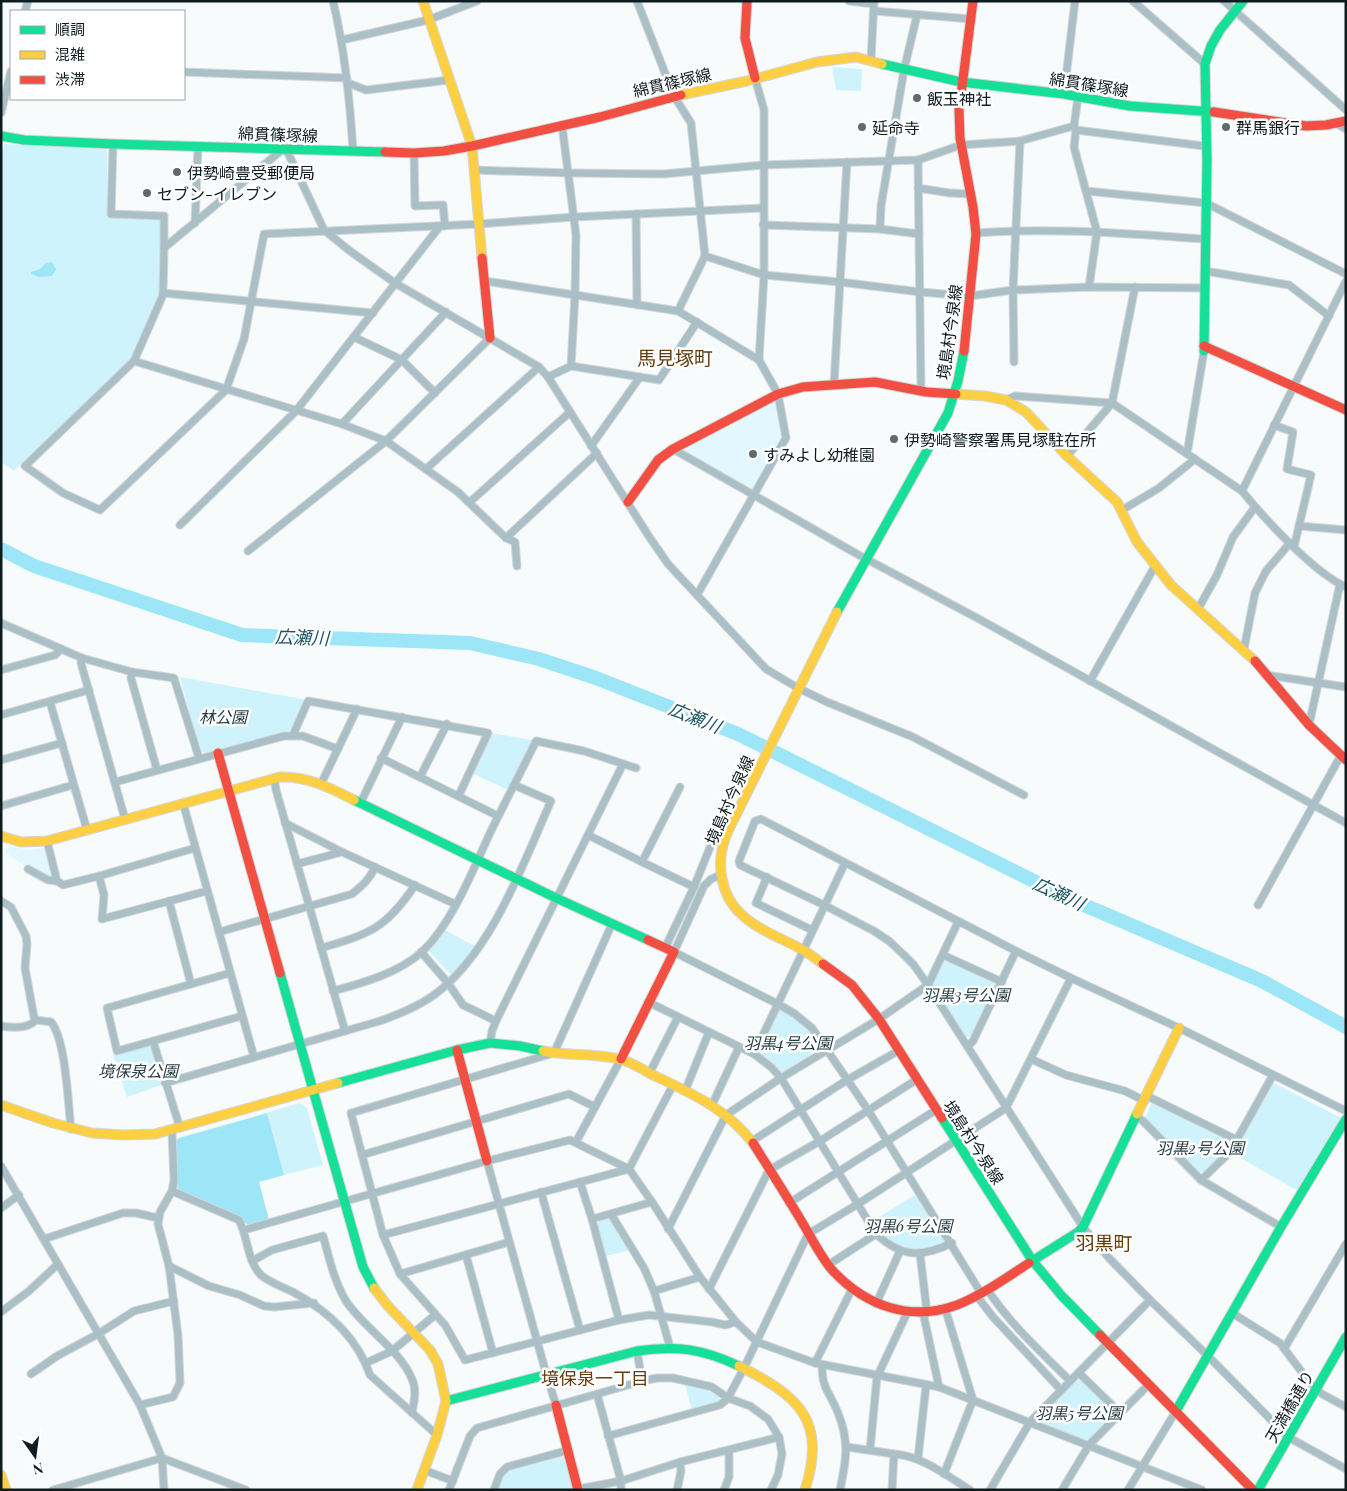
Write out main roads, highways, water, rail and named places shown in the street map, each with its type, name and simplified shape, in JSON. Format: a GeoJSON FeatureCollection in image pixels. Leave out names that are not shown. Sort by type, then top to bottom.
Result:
{"type":"FeatureCollection","features":[{"type":"Feature","properties":{"kind":"water"},"geometry":{"type":"Polygon","coordinates":[[[52,262],[56,269],[52,276],[39,277],[31,274],[31,272],[40,269],[46,263],[52,262]]]}},
{"type":"Feature","properties":{"kind":"water"},"geometry":{"type":"Polygon","coordinates":[[[267,1113],[284,1175],[259,1182],[269,1220],[249,1225],[245,1223],[243,1218],[181,1191],[177,1187],[175,1142],[179,1138],[267,1113]]]}},
{"type":"Feature","properties":{"kind":"waterway","name":"広瀬川"},"geometry":{"type":"LineString","coordinates":[[1,549],[34,566],[242,635],[470,643],[539,659],[596,678],[738,734],[1070,899],[1262,981],[1346,1027]]}},
{"type":"Feature","properties":{"kind":"place","name":"飯玉神社"},"geometry":{"type":"Point","coordinates":[917,98]}},
{"type":"Feature","properties":{"kind":"place","name":"延命寺"},"geometry":{"type":"Point","coordinates":[862,127]}},
{"type":"Feature","properties":{"kind":"place","name":"群馬銀行"},"geometry":{"type":"Point","coordinates":[1226,127]}},
{"type":"Feature","properties":{"kind":"place","name":"伊勢崎豊受郵便局"},"geometry":{"type":"Point","coordinates":[177,172]}},
{"type":"Feature","properties":{"kind":"place","name":"セブン-イレブン"},"geometry":{"type":"Point","coordinates":[147,193]}},
{"type":"Feature","properties":{"kind":"place","name":"伊勢崎警察署馬見塚駐在所"},"geometry":{"type":"Point","coordinates":[894,439]}},
{"type":"Feature","properties":{"kind":"place","name":"すみよし幼稚園"},"geometry":{"type":"Point","coordinates":[753,454]}},
{"type":"Feature","properties":{"kind":"district","name":"馬見塚町"},"geometry":{"type":"Point","coordinates":[675,357]}},
{"type":"Feature","properties":{"kind":"district","name":"羽黒町"},"geometry":{"type":"Point","coordinates":[1104,1242]}},
{"type":"Feature","properties":{"kind":"district","name":"境保泉一丁目"},"geometry":{"type":"Point","coordinates":[595,1378]}},
{"type":"Feature","properties":{"kind":"park label","name":"林公園"},"geometry":{"type":"Point","coordinates":[223,716]}},
{"type":"Feature","properties":{"kind":"park label","name":"羽黒3号公園"},"geometry":{"type":"Point","coordinates":[966,994]}},
{"type":"Feature","properties":{"kind":"park label","name":"羽黒4号公園"},"geometry":{"type":"Point","coordinates":[788,1042]}},
{"type":"Feature","properties":{"kind":"park label","name":"境保泉公園"},"geometry":{"type":"Point","coordinates":[138,1070]}},
{"type":"Feature","properties":{"kind":"park label","name":"羽黒2号公園"},"geometry":{"type":"Point","coordinates":[1200,1147]}},
{"type":"Feature","properties":{"kind":"park label","name":"羽黒6号公園"},"geometry":{"type":"Point","coordinates":[908,1225]}},
{"type":"Feature","properties":{"kind":"park label","name":"羽黒5号公園"},"geometry":{"type":"Point","coordinates":[1079,1412]}}]}
